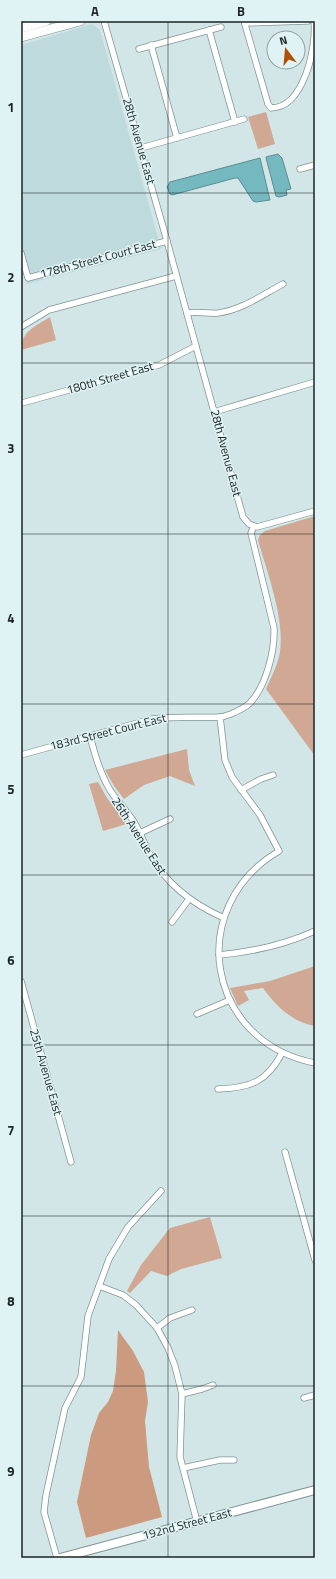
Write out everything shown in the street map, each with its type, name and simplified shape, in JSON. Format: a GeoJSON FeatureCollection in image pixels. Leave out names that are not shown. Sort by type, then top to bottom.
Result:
{"type":"FeatureCollection","features":[{"type":"Feature","properties":{"kind":"main road"},"geometry":{"type":"LineString","coordinates":[[21,28],[46,21]]}},
{"type":"Feature","properties":{"kind":"main road"},"geometry":{"type":"LineString","coordinates":[[21,37],[80,21]]}},
{"type":"Feature","properties":{"kind":"street","name":"28th Avenue East"},"geometry":{"type":"LineString","coordinates":[[104,21],[141,148],[243,517],[249,524],[254,526]]}},
{"type":"Feature","properties":{"kind":"street"},"geometry":{"type":"LineString","coordinates":[[308,21],[244,22],[268,104],[271,108],[284,105],[291,100],[299,89],[307,70],[312,48],[315,28],[314,21]]}},
{"type":"Feature","properties":{"kind":"street"},"geometry":{"type":"LineString","coordinates":[[139,49],[221,27]]}},
{"type":"Feature","properties":{"kind":"street"},"geometry":{"type":"LineString","coordinates":[[209,30],[235,122]]}},
{"type":"Feature","properties":{"kind":"street"},"geometry":{"type":"LineString","coordinates":[[151,45],[177,138]]}},
{"type":"Feature","properties":{"kind":"street"},"geometry":{"type":"LineString","coordinates":[[141,148],[244,119]]}},
{"type":"Feature","properties":{"kind":"street"},"geometry":{"type":"LineString","coordinates":[[300,170],[315,165]]}},
{"type":"Feature","properties":{"kind":"street","name":"178th Street Court East"},"geometry":{"type":"LineString","coordinates":[[21,253],[28,278],[167,241]]}},
{"type":"Feature","properties":{"kind":"street"},"geometry":{"type":"LineString","coordinates":[[21,327],[49,310],[176,276]]}},
{"type":"Feature","properties":{"kind":"street"},"geometry":{"type":"LineString","coordinates":[[187,313],[196,311],[218,313],[242,306],[283,284]]}},
{"type":"Feature","properties":{"kind":"street","name":"180th Street East"},"geometry":{"type":"LineString","coordinates":[[22,403],[160,365],[196,346]]}},
{"type":"Feature","properties":{"kind":"street"},"geometry":{"type":"LineString","coordinates":[[214,412],[315,382]]}},
{"type":"Feature","properties":{"kind":"street"},"geometry":{"type":"LineString","coordinates":[[315,511],[265,525],[254,526],[251,533],[274,628],[272,655],[264,678],[254,698],[245,707],[220,717],[226,760],[232,777],[260,815],[279,851],[259,864],[242,883],[228,905],[219,939],[219,955],[223,980],[230,1000],[250,1029],[266,1043],[282,1053],[315,1063]]}},
{"type":"Feature","properties":{"kind":"street","name":"183rd Street Court East"},"geometry":{"type":"LineString","coordinates":[[21,755],[152,719],[165,717],[220,717]]}},
{"type":"Feature","properties":{"kind":"street","name":"26th Avenue East"},"geometry":{"type":"LineString","coordinates":[[90,736],[98,766],[105,780],[134,822],[148,852],[163,874],[189,899],[210,912],[224,918]]}},
{"type":"Feature","properties":{"kind":"street"},"geometry":{"type":"LineString","coordinates":[[241,790],[261,779],[273,775]]}},
{"type":"Feature","properties":{"kind":"street"},"geometry":{"type":"LineString","coordinates":[[140,833],[170,819]]}},
{"type":"Feature","properties":{"kind":"street"},"geometry":{"type":"LineString","coordinates":[[172,922],[189,899]]}},
{"type":"Feature","properties":{"kind":"street"},"geometry":{"type":"LineString","coordinates":[[219,955],[271,947],[315,931]]}},
{"type":"Feature","properties":{"kind":"street","name":"25th Avenue East"},"geometry":{"type":"LineString","coordinates":[[21,981],[71,1162]]}},
{"type":"Feature","properties":{"kind":"street"},"geometry":{"type":"LineString","coordinates":[[197,1014],[230,1000]]}},
{"type":"Feature","properties":{"kind":"street"},"geometry":{"type":"LineString","coordinates":[[218,1089],[242,1087],[258,1081],[272,1069],[282,1053]]}},
{"type":"Feature","properties":{"kind":"street"},"geometry":{"type":"LineString","coordinates":[[285,1152],[315,1260]]}},
{"type":"Feature","properties":{"kind":"street"},"geometry":{"type":"LineString","coordinates":[[58,1558],[44,1512],[46,1495],[65,1408],[82,1377],[88,1316],[109,1259],[128,1227],[161,1191]]}},
{"type":"Feature","properties":{"kind":"street"},"geometry":{"type":"LineString","coordinates":[[99,1286],[123,1295],[136,1305],[157,1328],[168,1348],[175,1366],[182,1394],[180,1440],[182,1468],[197,1522]]}},
{"type":"Feature","properties":{"kind":"street"},"geometry":{"type":"LineString","coordinates":[[157,1328],[170,1318],[192,1310]]}},
{"type":"Feature","properties":{"kind":"street"},"geometry":{"type":"LineString","coordinates":[[182,1394],[213,1385]]}},
{"type":"Feature","properties":{"kind":"street"},"geometry":{"type":"LineString","coordinates":[[304,1398],[315,1395]]}},
{"type":"Feature","properties":{"kind":"street"},"geometry":{"type":"LineString","coordinates":[[182,1468],[220,1460],[234,1460]]}},
{"type":"Feature","properties":{"kind":"street","name":"192nd Street East"},"geometry":{"type":"LineString","coordinates":[[58,1558],[315,1490]]}},
{"type":"Feature","properties":{"kind":"shaded area"},"geometry":{"type":"Polygon","coordinates":[[[92,24],[100,30],[161,249],[27,284],[21,262],[21,45],[92,24]]]}},
{"type":"Feature","properties":{"kind":"shaded area"},"geometry":{"type":"Polygon","coordinates":[[[266,112],[275,144],[258,149],[248,117],[266,112]]]}},
{"type":"Feature","properties":{"kind":"shaded area"},"geometry":{"type":"Polygon","coordinates":[[[50,317],[56,340],[21,350],[26,334],[35,326],[50,317]]]}},
{"type":"Feature","properties":{"kind":"shaded area"},"geometry":{"type":"Polygon","coordinates":[[[315,516],[315,756],[266,689],[278,662],[281,639],[278,610],[258,540],[260,535],[265,531],[315,516]]]}},
{"type":"Feature","properties":{"kind":"shaded area"},"geometry":{"type":"Polygon","coordinates":[[[187,749],[189,770],[195,786],[170,776],[144,785],[124,799],[114,786],[105,770],[187,749]]]}},
{"type":"Feature","properties":{"kind":"shaded area"},"geometry":{"type":"Polygon","coordinates":[[[98,782],[107,798],[127,824],[103,831],[89,784],[98,782]]]}},
{"type":"Feature","properties":{"kind":"shaded area"},"geometry":{"type":"Polygon","coordinates":[[[315,966],[315,1026],[299,1021],[285,1012],[273,1001],[263,988],[244,991],[249,1000],[238,1006],[230,988],[270,981],[315,966]]]}},
{"type":"Feature","properties":{"kind":"shaded area"},"geometry":{"type":"Polygon","coordinates":[[[210,1217],[222,1258],[181,1269],[167,1276],[151,1271],[130,1293],[127,1291],[141,1265],[170,1228],[210,1217]]]}},
{"type":"Feature","properties":{"kind":"shaded area"},"geometry":{"type":"Polygon","coordinates":[[[118,1330],[133,1351],[144,1372],[148,1402],[145,1421],[149,1467],[162,1517],[86,1538],[77,1502],[91,1435],[99,1413],[108,1402],[113,1391],[116,1371],[118,1330]]]}},
{"type":"Feature","properties":{"kind":"water"},"geometry":{"type":"Polygon","coordinates":[[[278,154],[282,158],[291,189],[286,190],[287,195],[279,197],[276,196],[266,158],[278,154]]]}},
{"type":"Feature","properties":{"kind":"water"},"geometry":{"type":"Polygon","coordinates":[[[260,158],[270,200],[253,201],[238,178],[172,195],[167,187],[170,182],[260,158]]]}}]}
